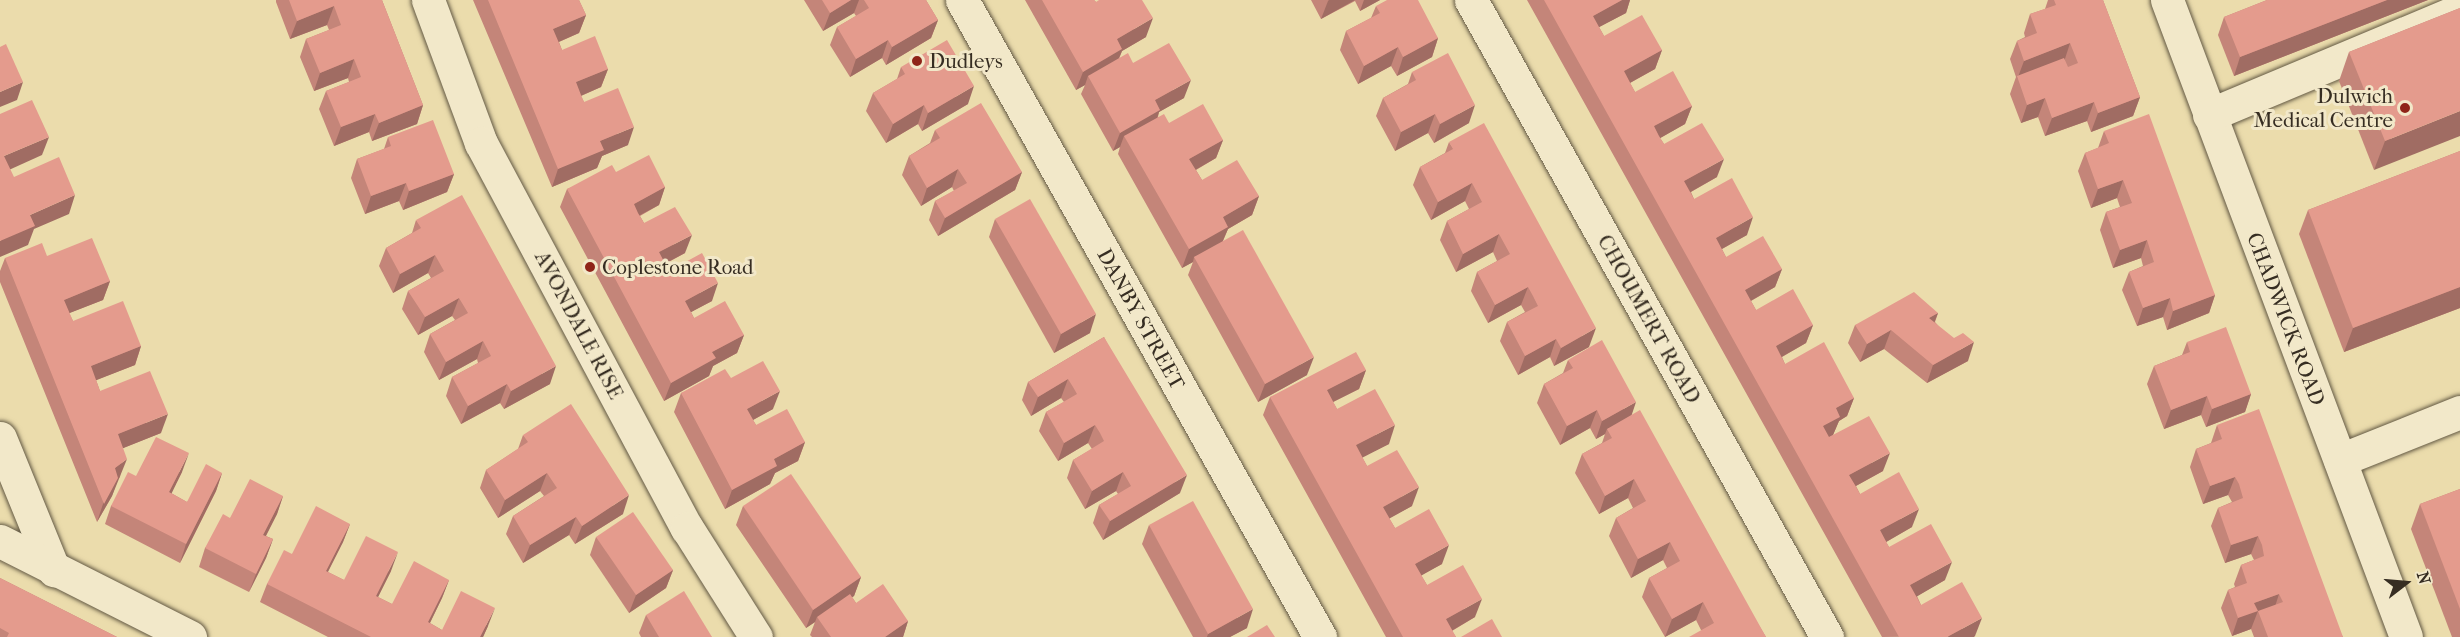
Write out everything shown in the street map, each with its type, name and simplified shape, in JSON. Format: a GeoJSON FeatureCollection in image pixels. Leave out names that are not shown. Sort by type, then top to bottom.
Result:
{"type":"FeatureCollection","features":[{"type":"Feature","properties":{"kind":"street","name":"AVONDALE RISE"},"geometry":{"type":"LineString","coordinates":[[428,0],[481,143],[687,528],[756,637]]}},
{"type":"Feature","properties":{"kind":"street","name":"DANBY STREET"},"geometry":{"type":"LineString","coordinates":[[962,0],[1320,637]]}},
{"type":"Feature","properties":{"kind":"street","name":"CHOUMERT ROAD"},"geometry":{"type":"LineString","coordinates":[[1472,0],[1827,637]]}},
{"type":"Feature","properties":{"kind":"street","name":"CHADWICK ROAD"},"geometry":{"type":"LineString","coordinates":[[2167,0],[2406,637]]}},
{"type":"Feature","properties":{"kind":"street"},"geometry":{"type":"LineString","coordinates":[[2209,115],[2460,10]]}},
{"type":"Feature","properties":{"kind":"street"},"geometry":{"type":"LineString","coordinates":[[2340,459],[2460,412]]}},
{"type":"Feature","properties":{"kind":"street"},"geometry":{"type":"LineString","coordinates":[[0,438],[54,570]]}},
{"type":"Feature","properties":{"kind":"street"},"geometry":{"type":"LineString","coordinates":[[0,541],[190,637]]}},
{"type":"Feature","properties":{"kind":"building"},"geometry":{"type":"Polygon","coordinates":[[[289,0],[382,0],[423,105],[379,123],[375,114],[341,127],[326,91],[361,77],[354,59],[320,73],[306,39],[341,25],[334,6],[297,21],[289,0]]]}},
{"type":"Feature","properties":{"kind":"building"},"geometry":{"type":"Polygon","coordinates":[[[488,0],[579,0],[586,15],[553,29],[562,50],[595,36],[608,69],[576,82],[584,102],[618,88],[634,127],[600,141],[604,150],[558,169],[488,0]]]}},
{"type":"Feature","properties":{"kind":"building"},"geometry":{"type":"Polygon","coordinates":[[[822,0],[851,0],[830,13],[822,0]]]}},
{"type":"Feature","properties":{"kind":"building"},"geometry":{"type":"Polygon","coordinates":[[[864,0],[926,0],[938,20],[892,47],[888,40],[856,59],[837,27],[869,8],[864,0]]]}},
{"type":"Feature","properties":{"kind":"building"},"geometry":{"type":"Polygon","coordinates":[[[1042,0],[1094,0],[1096,2],[1099,0],[1142,0],[1153,18],[1117,39],[1122,49],[1083,72],[1042,0]]]}},
{"type":"Feature","properties":{"kind":"building"},"geometry":{"type":"Polygon","coordinates":[[[1387,0],[1418,0],[1438,38],[1403,57],[1398,47],[1364,66],[1346,31],[1380,13],[1376,6],[1387,0]]]}},
{"type":"Feature","properties":{"kind":"building"},"geometry":{"type":"Polygon","coordinates":[[[1544,0],[1622,0],[1593,16],[1604,36],[1642,15],[1662,50],[1624,71],[1635,92],[1673,71],[1692,106],[1654,126],[1659,136],[1664,144],[1702,123],[1724,159],[1684,181],[1694,199],[1732,178],[1753,217],[1716,238],[1726,257],[1763,236],[1782,269],[1745,290],[1756,310],[1793,289],[1813,325],[1776,346],[1785,364],[1824,342],[1854,398],[1836,408],[1840,417],[1823,426],[1829,437],[1869,416],[1890,453],[1849,475],[1860,494],[1899,472],[1919,509],[1880,530],[1889,547],[1931,524],[1952,562],[1910,585],[1921,605],[1962,582],[1982,618],[1947,637],[1899,637],[1544,0]]]}},
{"type":"Feature","properties":{"kind":"building"},"geometry":{"type":"Polygon","coordinates":[[[2054,0],[2103,0],[2140,97],[2098,113],[2094,102],[2052,118],[2045,98],[2027,105],[2017,76],[2064,58],[2068,67],[2078,63],[2070,43],[2024,61],[2017,41],[2037,33],[2030,14],[2056,5],[2054,0]]]}},
{"type":"Feature","properties":{"kind":"building"},"geometry":{"type":"Polygon","coordinates":[[[2267,0],[2387,0],[2240,57],[2224,17],[2267,0]]]}},
{"type":"Feature","properties":{"kind":"building","name":"Dulwich Medical Centre"},"geometry":{"type":"Polygon","coordinates":[[[2460,8],[2460,111],[2385,141],[2349,52],[2460,8]]]}},
{"type":"Feature","properties":{"kind":"building"},"geometry":{"type":"Polygon","coordinates":[[[947,40],[974,86],[928,113],[924,105],[893,124],[873,93],[905,74],[901,67],[947,40]]]}},
{"type":"Feature","properties":{"kind":"building"},"geometry":{"type":"Polygon","coordinates":[[[1169,43],[1191,80],[1155,100],[1160,110],[1120,133],[1088,76],[1128,53],[1133,63],[1169,43]]]}},
{"type":"Feature","properties":{"kind":"building"},"geometry":{"type":"Polygon","coordinates":[[[6,44],[23,82],[0,92],[0,47],[6,44]]]}},
{"type":"Feature","properties":{"kind":"building"},"geometry":{"type":"Polygon","coordinates":[[[1448,53],[1475,105],[1440,124],[1435,114],[1401,132],[1383,98],[1416,80],[1412,72],[1448,53]]]}},
{"type":"Feature","properties":{"kind":"building"},"geometry":{"type":"Polygon","coordinates":[[[32,100],[49,137],[4,156],[14,177],[59,157],[75,195],[30,215],[35,226],[0,241],[0,114],[32,100]]]}},
{"type":"Feature","properties":{"kind":"building"},"geometry":{"type":"Polygon","coordinates":[[[981,103],[1022,172],[945,218],[935,201],[967,183],[958,169],[927,188],[909,156],[940,138],[935,130],[981,103]]]}},
{"type":"Feature","properties":{"kind":"building"},"geometry":{"type":"Polygon","coordinates":[[[1203,104],[1223,140],[1189,159],[1202,180],[1237,160],[1259,196],[1223,217],[1228,227],[1189,249],[1124,136],[1164,114],[1169,123],[1203,104]]]}},
{"type":"Feature","properties":{"kind":"building"},"geometry":{"type":"Polygon","coordinates":[[[2149,114],[2215,295],[2173,311],[2170,298],[2143,308],[2129,272],[2154,262],[2147,240],[2120,250],[2106,212],[2132,203],[2123,180],[2098,189],[2085,153],[2109,143],[2104,131],[2149,114]]]}},
{"type":"Feature","properties":{"kind":"building"},"geometry":{"type":"Polygon","coordinates":[[[433,120],[454,174],[409,191],[406,183],[371,196],[357,159],[391,146],[388,137],[433,120]]]}},
{"type":"Feature","properties":{"kind":"building"},"geometry":{"type":"Polygon","coordinates":[[[1484,123],[1596,328],[1561,348],[1556,339],[1525,356],[1507,322],[1538,306],[1528,287],[1495,305],[1477,272],[1510,254],[1499,234],[1463,254],[1447,221],[1482,202],[1472,183],[1438,202],[1420,167],[1453,149],[1449,142],[1484,123]]]}},
{"type":"Feature","properties":{"kind":"building"},"geometry":{"type":"Polygon","coordinates":[[[2460,151],[2460,287],[2353,328],[2308,210],[2460,151]]]}},
{"type":"Feature","properties":{"kind":"building"},"geometry":{"type":"Polygon","coordinates":[[[649,155],[665,187],[634,204],[638,213],[644,223],[675,207],[692,235],[659,252],[669,271],[702,253],[718,283],[685,301],[694,318],[725,301],[744,335],[712,352],[716,358],[671,383],[567,189],[612,165],[616,172],[649,155]]]}},
{"type":"Feature","properties":{"kind":"building"},"geometry":{"type":"Polygon","coordinates":[[[462,195],[556,366],[511,391],[507,384],[468,406],[452,377],[491,356],[483,341],[446,362],[430,334],[468,313],[459,298],[425,317],[408,291],[444,271],[435,255],[400,274],[386,248],[421,228],[416,220],[462,195]]]}},
{"type":"Feature","properties":{"kind":"building"},"geometry":{"type":"Polygon","coordinates":[[[1030,199],[1096,314],[1061,334],[995,219],[1030,199]]]}},
{"type":"Feature","properties":{"kind":"building"},"geometry":{"type":"Polygon","coordinates":[[[1243,230],[1314,357],[1265,384],[1194,257],[1243,230]]]}},
{"type":"Feature","properties":{"kind":"building"},"geometry":{"type":"Polygon","coordinates":[[[92,238],[110,281],[64,300],[73,321],[123,301],[141,346],[91,366],[100,391],[150,371],[168,414],[118,434],[127,459],[115,468],[118,478],[104,504],[5,258],[42,243],[47,256],[92,238]]]}},
{"type":"Feature","properties":{"kind":"building"},"geometry":{"type":"Polygon","coordinates":[[[1914,292],[1938,313],[1929,318],[1954,338],[1963,333],[1974,342],[1933,365],[1891,330],[1867,344],[1855,325],[1914,292]]]}},
{"type":"Feature","properties":{"kind":"building"},"geometry":{"type":"Polygon","coordinates":[[[2226,327],[2251,394],[2212,409],[2207,396],[2171,410],[2154,366],[2190,352],[2187,342],[2226,327]]]}},
{"type":"Feature","properties":{"kind":"building"},"geometry":{"type":"Polygon","coordinates":[[[1104,337],[1187,475],[1110,521],[1099,505],[1131,486],[1123,472],[1092,491],[1073,460],[1104,441],[1100,433],[1095,425],[1064,443],[1046,412],[1077,394],[1073,387],[1068,379],[1038,397],[1028,382],[1104,337]]]}},
{"type":"Feature","properties":{"kind":"building"},"geometry":{"type":"Polygon","coordinates":[[[1602,340],[1636,402],[1602,421],[1597,410],[1567,426],[1544,384],[1573,368],[1568,360],[1602,340]]]}},
{"type":"Feature","properties":{"kind":"building"},"geometry":{"type":"Polygon","coordinates":[[[1356,352],[1366,370],[1327,390],[1337,409],[1375,389],[1395,425],[1356,445],[1367,466],[1397,450],[1419,487],[1383,507],[1395,528],[1429,509],[1449,545],[1415,564],[1427,585],[1463,565],[1482,599],[1446,619],[1456,637],[1403,637],[1270,397],[1356,352]]]}},
{"type":"Feature","properties":{"kind":"building"},"geometry":{"type":"Polygon","coordinates":[[[763,361],[780,391],[747,409],[756,425],[787,409],[805,442],[774,459],[777,466],[732,490],[681,393],[725,369],[731,378],[763,361]]]}},
{"type":"Feature","properties":{"kind":"building"},"geometry":{"type":"Polygon","coordinates":[[[571,404],[629,495],[582,526],[576,517],[530,545],[513,516],[557,488],[547,473],[505,500],[486,470],[528,442],[523,435],[571,404]]]}},
{"type":"Feature","properties":{"kind":"building"},"geometry":{"type":"Polygon","coordinates":[[[2259,409],[2343,637],[2268,637],[2258,611],[2238,618],[2228,590],[2247,583],[2241,565],[2264,556],[2258,536],[2231,545],[2218,508],[2243,498],[2239,484],[2235,477],[2210,486],[2196,449],[2222,439],[2217,425],[2259,409]],[[2279,594],[2254,603],[2258,611],[2283,602],[2279,594]]]}},
{"type":"Feature","properties":{"kind":"building"},"geometry":{"type":"Polygon","coordinates":[[[1640,410],[1766,637],[1689,637],[1714,623],[1703,602],[1672,619],[1649,578],[1680,561],[1670,542],[1638,559],[1616,518],[1646,501],[1634,479],[1605,496],[1582,454],[1612,438],[1607,429],[1640,410]]]}},
{"type":"Feature","properties":{"kind":"building"},"geometry":{"type":"Polygon","coordinates":[[[156,437],[189,453],[169,492],[187,502],[206,464],[222,473],[186,544],[111,506],[128,472],[136,476],[156,437]]]}},
{"type":"Feature","properties":{"kind":"building"},"geometry":{"type":"Polygon","coordinates":[[[791,474],[861,577],[813,610],[743,506],[791,474]]]}},
{"type":"Feature","properties":{"kind":"building"},"geometry":{"type":"Polygon","coordinates":[[[250,479],[283,496],[263,535],[273,539],[256,574],[205,548],[223,514],[230,518],[250,479]]]}},
{"type":"Feature","properties":{"kind":"building"},"geometry":{"type":"Polygon","coordinates":[[[2460,489],[2460,609],[2420,504],[2460,489]]]}},
{"type":"Feature","properties":{"kind":"building"},"geometry":{"type":"Polygon","coordinates":[[[1193,501],[1253,609],[1208,634],[1149,525],[1193,501]]]}},
{"type":"Feature","properties":{"kind":"building"},"geometry":{"type":"Polygon","coordinates":[[[316,506],[350,524],[326,571],[344,580],[366,536],[398,552],[376,596],[392,604],[414,561],[449,580],[428,622],[442,630],[461,591],[495,608],[480,637],[371,637],[267,584],[284,550],[292,554],[316,506]]]}},
{"type":"Feature","properties":{"kind":"building"},"geometry":{"type":"Polygon","coordinates":[[[633,512],[673,570],[636,595],[596,537],[633,512]]]}},
{"type":"Feature","properties":{"kind":"building"},"geometry":{"type":"Polygon","coordinates":[[[0,578],[117,637],[7,637],[9,633],[0,628],[0,578]]]}},
{"type":"Feature","properties":{"kind":"building"},"geometry":{"type":"Polygon","coordinates":[[[883,584],[908,621],[885,637],[831,637],[817,617],[850,594],[856,603],[883,584]]]}},
{"type":"Feature","properties":{"kind":"building"},"geometry":{"type":"Polygon","coordinates":[[[684,591],[712,637],[659,637],[646,615],[684,591]]]}},
{"type":"Feature","properties":{"kind":"building"},"geometry":{"type":"Polygon","coordinates":[[[1492,619],[1502,637],[1461,637],[1492,619]]]}},
{"type":"Feature","properties":{"kind":"building"},"geometry":{"type":"Polygon","coordinates":[[[1267,625],[1275,637],[1247,637],[1267,625]]]}},
{"type":"Feature","properties":{"kind":"place","name":"Dudleys"},"geometry":{"type":"Point","coordinates":[917,61]}},
{"type":"Feature","properties":{"kind":"place","name":"Dulwich Medical Centre"},"geometry":{"type":"Point","coordinates":[2405,108]}},
{"type":"Feature","properties":{"kind":"place","name":"Coplestone Road"},"geometry":{"type":"Point","coordinates":[590,267]}}]}
